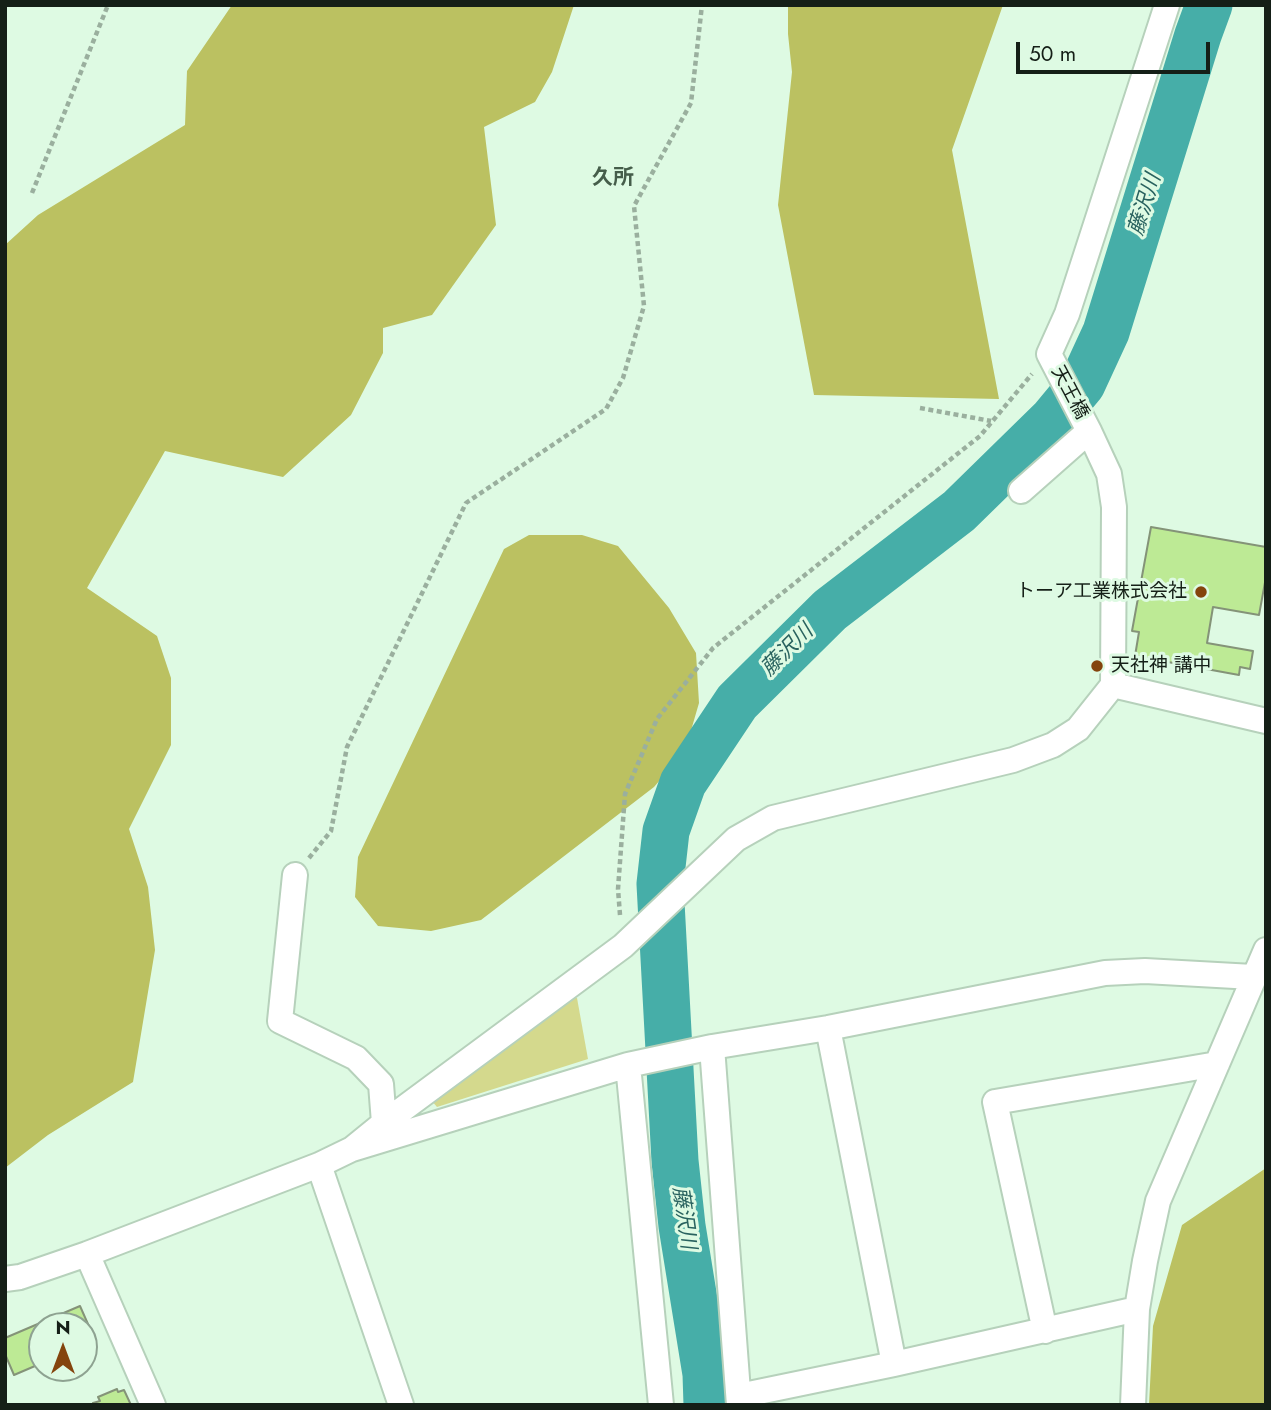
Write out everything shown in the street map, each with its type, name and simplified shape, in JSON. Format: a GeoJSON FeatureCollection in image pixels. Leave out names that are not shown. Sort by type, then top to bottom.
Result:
{"type":"FeatureCollection","features":[{"type":"Feature","properties":{"kind":"street"},"geometry":{"type":"LineString","coordinates":[[1049,354],[1067,314],[1167,5]]}},
{"type":"Feature","properties":{"kind":"street","name":"天王橋"},"geometry":{"type":"LineString","coordinates":[[1049,354],[1109,474],[1114,506],[1113,685]]}},
{"type":"Feature","properties":{"kind":"street"},"geometry":{"type":"LineString","coordinates":[[1021,491],[1089,431]]}},
{"type":"Feature","properties":{"kind":"street"},"geometry":{"type":"LineString","coordinates":[[352,1149],[623,946],[736,839],[773,818],[1013,760],[1052,745],[1078,729],[1113,685],[1266,721]]}},
{"type":"Feature","properties":{"kind":"street"},"geometry":{"type":"LineString","coordinates":[[295,875],[280,1021],[356,1058],[381,1084],[384,1123]]}},
{"type":"Feature","properties":{"kind":"street"},"geometry":{"type":"LineString","coordinates":[[1133,1405],[1137,1309],[1158,1201],[1266,950]]}},
{"type":"Feature","properties":{"kind":"street"},"geometry":{"type":"LineString","coordinates":[[5,1279],[20,1277],[87,1254],[319,1165],[352,1149],[632,1064],[1105,973],[1145,971],[1253,977]]}},
{"type":"Feature","properties":{"kind":"street"},"geometry":{"type":"LineString","coordinates":[[828,1028],[894,1364]]}},
{"type":"Feature","properties":{"kind":"street"},"geometry":{"type":"LineString","coordinates":[[705,1049],[739,1400],[1137,1309]]}},
{"type":"Feature","properties":{"kind":"street"},"geometry":{"type":"LineString","coordinates":[[1045,1331],[995,1102],[1217,1063]]}},
{"type":"Feature","properties":{"kind":"street"},"geometry":{"type":"LineString","coordinates":[[632,1064],[661,1405]]}},
{"type":"Feature","properties":{"kind":"street"},"geometry":{"type":"LineString","coordinates":[[319,1165],[401,1405]]}},
{"type":"Feature","properties":{"kind":"street"},"geometry":{"type":"LineString","coordinates":[[87,1254],[153,1405]]}},
{"type":"Feature","properties":{"kind":"path"},"geometry":{"type":"LineString","coordinates":[[32,193],[108,5]]}},
{"type":"Feature","properties":{"kind":"path"},"geometry":{"type":"LineString","coordinates":[[295,875],[331,831],[347,747],[466,503],[606,409],[623,377],[644,306],[634,206],[691,103],[702,5]]}},
{"type":"Feature","properties":{"kind":"path"},"geometry":{"type":"LineString","coordinates":[[623,946],[618,890],[625,794],[657,719],[713,648],[980,436],[1049,354]]}},
{"type":"Feature","properties":{"kind":"path"},"geometry":{"type":"LineString","coordinates":[[920,408],[991,421]]}},
{"type":"Feature","properties":{"kind":"green space"},"geometry":{"type":"Polygon","coordinates":[[[232,5],[574,5],[552,72],[535,102],[484,127],[496,225],[432,315],[383,328],[383,353],[351,415],[283,477],[165,451],[87,588],[157,636],[171,678],[171,745],[129,829],[148,887],[155,950],[133,1082],[48,1135],[5,1168],[5,245],[38,215],[185,125],[187,71],[232,5]]]}},
{"type":"Feature","properties":{"kind":"green space"},"geometry":{"type":"Polygon","coordinates":[[[788,5],[1003,5],[952,150],[999,399],[814,395],[778,205],[792,72],[788,5]]]}},
{"type":"Feature","properties":{"kind":"green space"},"geometry":{"type":"Polygon","coordinates":[[[529,535],[582,535],[618,546],[669,608],[696,653],[699,703],[685,751],[654,787],[481,920],[431,931],[378,926],[355,897],[358,857],[504,549],[529,535]]]}},
{"type":"Feature","properties":{"kind":"green space"},"geometry":{"type":"Polygon","coordinates":[[[574,997],[577,998],[588,1059],[437,1107],[431,1100],[574,997]]]}},
{"type":"Feature","properties":{"kind":"green space"},"geometry":{"type":"Polygon","coordinates":[[[1266,1168],[1266,1405],[1149,1405],[1153,1326],[1182,1225],[1266,1168]]]}},
{"type":"Feature","properties":{"kind":"building","name":"トーア工業株式会社"},"geometry":{"type":"Polygon","coordinates":[[[1151,527],[1266,547],[1266,577],[1259,615],[1213,607],[1207,643],[1253,651],[1250,669],[1240,667],[1239,675],[1135,656],[1139,632],[1132,631],[1151,527]]]}},
{"type":"Feature","properties":{"kind":"building"},"geometry":{"type":"Polygon","coordinates":[[[80,1306],[83,1312],[66,1312],[80,1306]]]}},
{"type":"Feature","properties":{"kind":"building"},"geometry":{"type":"Polygon","coordinates":[[[28,1328],[28,1369],[14,1375],[5,1354],[5,1338],[28,1328]]]}},
{"type":"Feature","properties":{"kind":"building"},"geometry":{"type":"Polygon","coordinates":[[[117,1389],[118,1392],[124,1390],[131,1405],[94,1405],[93,1403],[100,1401],[98,1397],[117,1389]]]}},
{"type":"Feature","properties":{"kind":"waterway","name":"藤沢川"},"geometry":{"type":"LineString","coordinates":[[707,1405],[706,1374],[682,1226],[675,1161],[660,884],[666,831],[683,783],[737,702],[830,610],[959,511],[1053,419],[1082,384],[1106,332],[1209,5]]}},
{"type":"Feature","properties":{"kind":"place","name":"トーア工業株式会社"},"geometry":{"type":"Point","coordinates":[1201,592]}},
{"type":"Feature","properties":{"kind":"place","name":"天社神 講中"},"geometry":{"type":"Point","coordinates":[1097,666]}},
{"type":"Feature","properties":{"kind":"district","name":"久所"},"geometry":{"type":"Point","coordinates":[613,179]}}]}
